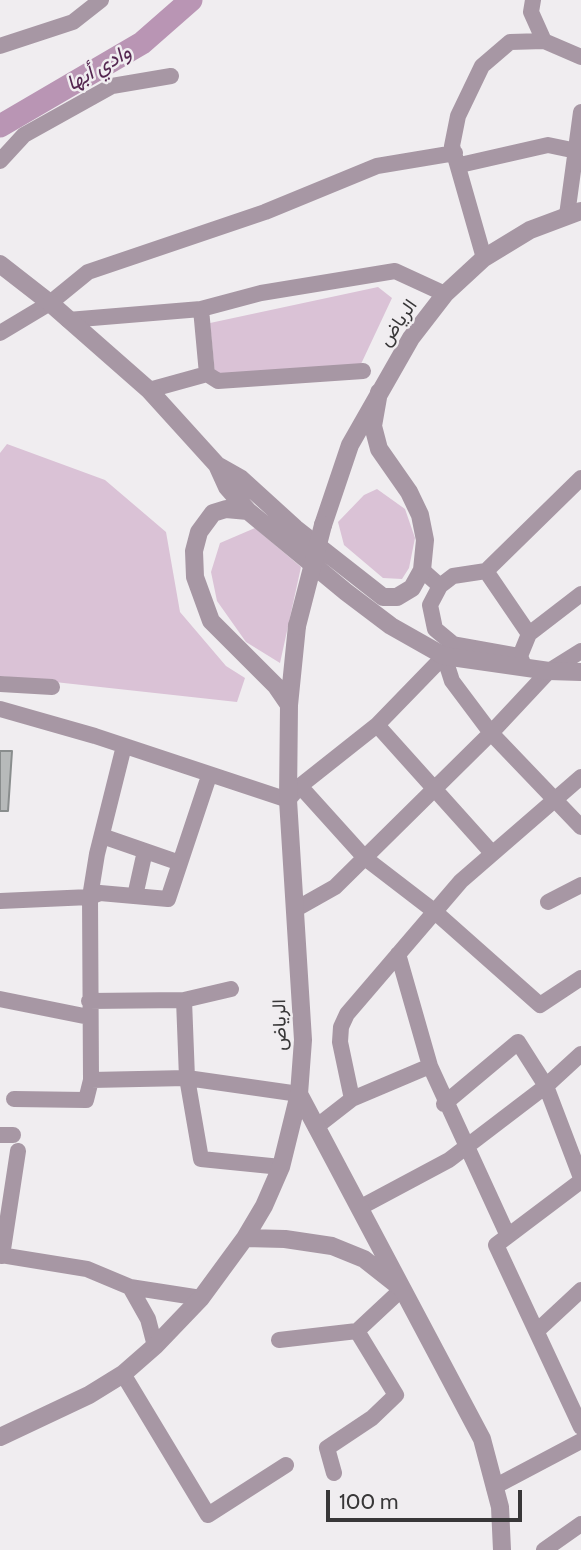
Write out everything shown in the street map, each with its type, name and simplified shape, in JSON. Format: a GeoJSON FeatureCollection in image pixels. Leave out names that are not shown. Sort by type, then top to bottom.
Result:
{"type":"FeatureCollection","features":[{"type":"Feature","properties":{"kind":"street"},"geometry":{"type":"LineString","coordinates":[[0,46],[73,22],[101,0]]}},
{"type":"Feature","properties":{"kind":"street"},"geometry":{"type":"LineString","coordinates":[[533,0],[531,12],[544,41]]}},
{"type":"Feature","properties":{"kind":"street"},"geometry":{"type":"LineString","coordinates":[[484,258],[452,146],[458,116],[482,66],[510,42],[544,41],[581,57]]}},
{"type":"Feature","properties":{"kind":"street"},"geometry":{"type":"LineString","coordinates":[[0,161],[24,135],[113,86],[170,76]]}},
{"type":"Feature","properties":{"kind":"street"},"geometry":{"type":"LineString","coordinates":[[574,213],[581,112]]}},
{"type":"Feature","properties":{"kind":"street"},"geometry":{"type":"LineString","coordinates":[[0,333],[50,303],[88,272],[265,212],[377,166],[457,159],[548,145],[578,151]]}},
{"type":"Feature","properties":{"kind":"street","name":"الرياض"},"geometry":{"type":"LineString","coordinates":[[0,1437],[52,1413],[123,1374],[155,1346],[201,1298],[264,1206],[281,1167],[299,1094],[303,1040],[288,800],[289,705],[297,626],[323,525],[350,445],[411,338],[445,294],[484,258],[530,230],[574,213]]}},
{"type":"Feature","properties":{"kind":"street"},"geometry":{"type":"LineString","coordinates":[[0,264],[50,303],[149,390],[217,465],[240,478],[295,528],[383,597],[397,597],[412,588],[422,570],[425,540],[420,515],[409,492],[379,449],[373,426],[379,392]]}},
{"type":"Feature","properties":{"kind":"street"},"geometry":{"type":"LineString","coordinates":[[68,320],[201,309],[261,293],[395,271],[445,294]]}},
{"type":"Feature","properties":{"kind":"street"},"geometry":{"type":"LineString","coordinates":[[201,309],[206,374]]}},
{"type":"Feature","properties":{"kind":"street"},"geometry":{"type":"LineString","coordinates":[[149,390],[206,374],[218,381],[363,371]]}},
{"type":"Feature","properties":{"kind":"street"},"geometry":{"type":"LineString","coordinates":[[217,465],[226,487],[248,511],[391,626],[444,656],[522,662]]}},
{"type":"Feature","properties":{"kind":"street"},"geometry":{"type":"LineString","coordinates":[[578,486],[486,571],[453,576],[440,586],[430,605],[435,629],[453,645],[549,671],[580,675]]}},
{"type":"Feature","properties":{"kind":"street"},"geometry":{"type":"LineString","coordinates":[[248,511],[226,509],[213,513],[199,532],[194,551],[195,577],[211,621],[276,686],[289,705]]}},
{"type":"Feature","properties":{"kind":"street"},"geometry":{"type":"LineString","coordinates":[[422,570],[440,586]]}},
{"type":"Feature","properties":{"kind":"street"},"geometry":{"type":"LineString","coordinates":[[486,571],[529,634]]}},
{"type":"Feature","properties":{"kind":"street"},"geometry":{"type":"LineString","coordinates":[[522,662],[529,634],[581,594]]}},
{"type":"Feature","properties":{"kind":"street"},"geometry":{"type":"LineString","coordinates":[[296,909],[335,887],[491,733],[549,671],[581,651]]}},
{"type":"Feature","properties":{"kind":"street"},"geometry":{"type":"LineString","coordinates":[[0,709],[288,800],[300,786],[377,726],[444,656]]}},
{"type":"Feature","properties":{"kind":"street"},"geometry":{"type":"LineString","coordinates":[[444,656],[452,681],[491,733],[581,827]]}},
{"type":"Feature","properties":{"kind":"street"},"geometry":{"type":"LineString","coordinates":[[0,684],[51,687]]}},
{"type":"Feature","properties":{"kind":"street"},"geometry":{"type":"LineString","coordinates":[[377,726],[492,853]]}},
{"type":"Feature","properties":{"kind":"street"},"geometry":{"type":"LineString","coordinates":[[14,1099],[86,1100],[91,1080],[90,897],[124,746]]}},
{"type":"Feature","properties":{"kind":"street"},"geometry":{"type":"LineString","coordinates":[[0,901],[90,897],[100,893],[168,899],[209,776]]}},
{"type":"Feature","properties":{"kind":"street"},"geometry":{"type":"LineString","coordinates":[[352,1099],[340,1042],[341,1027],[347,1014],[434,911],[492,853],[581,777]]}},
{"type":"Feature","properties":{"kind":"street"},"geometry":{"type":"LineString","coordinates":[[300,786],[365,858],[434,911],[540,1005],[581,978]]}},
{"type":"Feature","properties":{"kind":"street"},"geometry":{"type":"LineString","coordinates":[[102,836],[180,863]]}},
{"type":"Feature","properties":{"kind":"street"},"geometry":{"type":"LineString","coordinates":[[135,896],[145,851]]}},
{"type":"Feature","properties":{"kind":"street"},"geometry":{"type":"LineString","coordinates":[[548,902],[581,885]]}},
{"type":"Feature","properties":{"kind":"street"},"geometry":{"type":"LineString","coordinates":[[398,954],[430,1066],[444,1104],[508,1237]]}},
{"type":"Feature","properties":{"kind":"street"},"geometry":{"type":"LineString","coordinates":[[0,999],[89,1009],[184,1000],[231,989]]}},
{"type":"Feature","properties":{"kind":"street"},"geometry":{"type":"LineString","coordinates":[[184,1000],[187,1078],[201,1159],[281,1167]]}},
{"type":"Feature","properties":{"kind":"street"},"geometry":{"type":"LineString","coordinates":[[444,1104],[518,1042],[546,1086],[581,1180],[496,1245],[579,1416]]}},
{"type":"Feature","properties":{"kind":"street"},"geometry":{"type":"LineString","coordinates":[[361,1207],[449,1160],[546,1086],[581,1054]]}},
{"type":"Feature","properties":{"kind":"street"},"geometry":{"type":"LineString","coordinates":[[316,1127],[352,1099],[430,1066]]}},
{"type":"Feature","properties":{"kind":"street"},"geometry":{"type":"LineString","coordinates":[[91,1080],[187,1078],[299,1094],[482,1439],[500,1507],[502,1550]]}},
{"type":"Feature","properties":{"kind":"street"},"geometry":{"type":"LineString","coordinates":[[18,1151],[1,1256],[87,1269],[130,1287],[201,1298]]}},
{"type":"Feature","properties":{"kind":"street"},"geometry":{"type":"LineString","coordinates":[[244,1238],[285,1239],[332,1246],[364,1259],[402,1290]]}},
{"type":"Feature","properties":{"kind":"street"},"geometry":{"type":"LineString","coordinates":[[130,1287],[148,1319],[155,1346]]}},
{"type":"Feature","properties":{"kind":"street"},"geometry":{"type":"LineString","coordinates":[[279,1340],[357,1331],[402,1290]]}},
{"type":"Feature","properties":{"kind":"street"},"geometry":{"type":"LineString","coordinates":[[538,1330],[581,1290]]}},
{"type":"Feature","properties":{"kind":"street"},"geometry":{"type":"LineString","coordinates":[[334,1473],[327,1448],[372,1418],[397,1395],[357,1331]]}},
{"type":"Feature","properties":{"kind":"street"},"geometry":{"type":"LineString","coordinates":[[123,1374],[208,1515],[286,1465]]}},
{"type":"Feature","properties":{"kind":"street"},"geometry":{"type":"LineString","coordinates":[[494,1486],[581,1441]]}},
{"type":"Feature","properties":{"kind":"street"},"geometry":{"type":"LineString","coordinates":[[544,1550],[581,1524]]}},
{"type":"Feature","properties":{"kind":"shaded area"},"geometry":{"type":"Polygon","coordinates":[[[378,287],[392,298],[361,364],[215,375],[210,323],[378,287]]]}},
{"type":"Feature","properties":{"kind":"shaded area"},"geometry":{"type":"Polygon","coordinates":[[[7,444],[105,480],[166,532],[180,612],[226,666],[245,678],[237,702],[0,676],[0,453],[7,444]]]}},
{"type":"Feature","properties":{"kind":"shaded area"},"geometry":{"type":"Polygon","coordinates":[[[377,489],[405,509],[415,538],[409,568],[402,579],[383,578],[344,545],[338,522],[364,495],[377,489]]]}},
{"type":"Feature","properties":{"kind":"shaded area"},"geometry":{"type":"Polygon","coordinates":[[[255,528],[301,567],[280,663],[246,642],[217,601],[211,572],[220,543],[255,528]]]}},
{"type":"Feature","properties":{"kind":"building"},"geometry":{"type":"Polygon","coordinates":[[[0,751],[12,751],[8,811],[0,811],[0,751]]]}},
{"type":"Feature","properties":{"kind":"waterway","name":"وادي أبها"},"geometry":{"type":"LineString","coordinates":[[0,126],[142,43],[191,0]]}}]}
